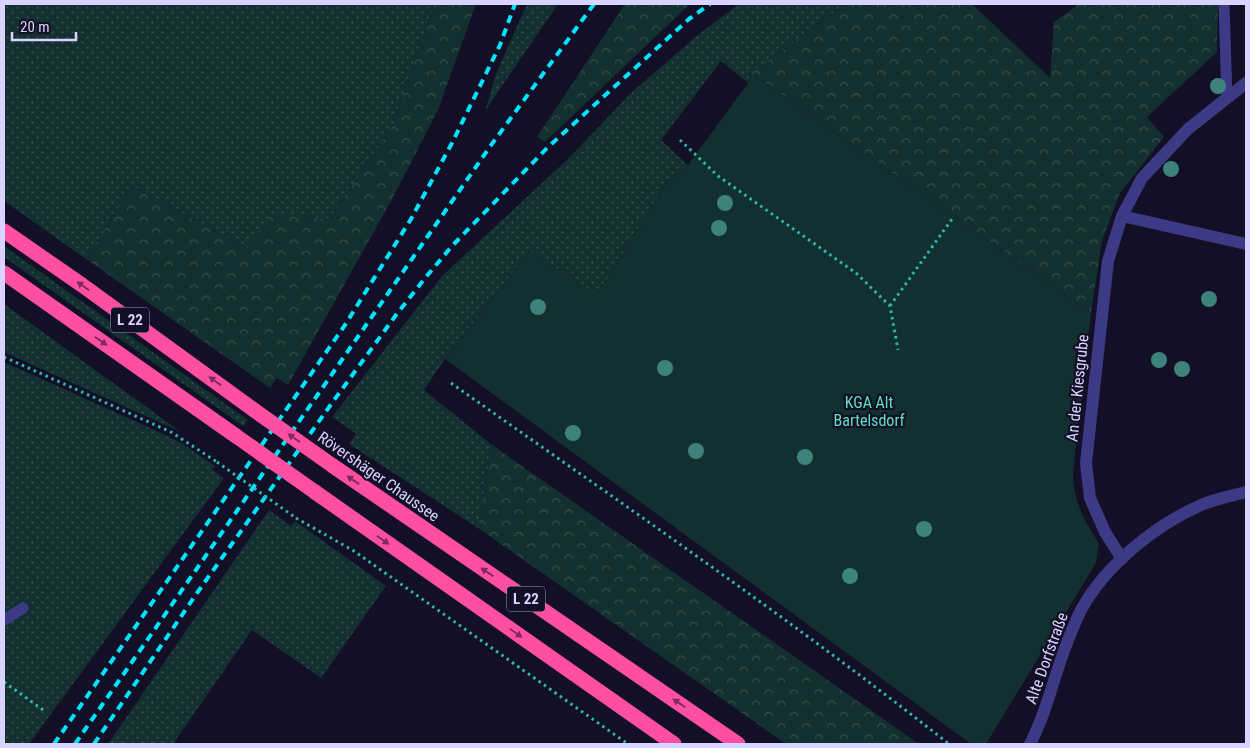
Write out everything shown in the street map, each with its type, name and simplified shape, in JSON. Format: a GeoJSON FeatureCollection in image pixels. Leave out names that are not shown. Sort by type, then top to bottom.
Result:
{"type":"FeatureCollection","features":[{"type":"Feature","properties":{"kind":"highway","name":"Rövershäger Chaussee"},"geometry":{"type":"LineString","coordinates":[[4,231],[333,466],[738,744]]}},
{"type":"Feature","properties":{"kind":"highway","name":"L 22"},"geometry":{"type":"LineString","coordinates":[[4,273],[674,744]]}},
{"type":"Feature","properties":{"kind":"street","name":"An der Kiesgrube"},"geometry":{"type":"LineString","coordinates":[[1122,559],[1105,532],[1090,498],[1086,463],[1107,270],[1115,236],[1122,216],[1142,178],[1188,129],[1246,83]]}},
{"type":"Feature","properties":{"kind":"street"},"geometry":{"type":"LineString","coordinates":[[1122,216],[1246,244]]}},
{"type":"Feature","properties":{"kind":"street","name":"Alte Dorfstraße"},"geometry":{"type":"LineString","coordinates":[[1030,744],[1039,728],[1065,648],[1082,610],[1101,581],[1122,559],[1165,523],[1200,505],[1246,492]]}},
{"type":"Feature","properties":{"kind":"lane"},"geometry":{"type":"LineString","coordinates":[[1224,4],[1227,98]]}},
{"type":"Feature","properties":{"kind":"lane"},"geometry":{"type":"LineString","coordinates":[[4,620],[23,608]]}},
{"type":"Feature","properties":{"kind":"path"},"geometry":{"type":"LineString","coordinates":[[680,140],[718,176],[856,273],[890,306],[898,350]]}},
{"type":"Feature","properties":{"kind":"path"},"geometry":{"type":"LineString","coordinates":[[890,306],[952,219]]}},
{"type":"Feature","properties":{"kind":"path"},"geometry":{"type":"LineString","coordinates":[[4,357],[171,432],[296,518],[354,551],[628,744]]}},
{"type":"Feature","properties":{"kind":"path"},"geometry":{"type":"LineString","coordinates":[[451,383],[769,608],[891,698],[949,744]]}},
{"type":"Feature","properties":{"kind":"path"},"geometry":{"type":"LineString","coordinates":[[4,682],[46,712]]}},
{"type":"Feature","properties":{"kind":"green space"},"geometry":{"type":"Polygon","coordinates":[[[4,4],[435,4],[392,127],[329,220],[301,215],[247,248],[132,186],[86,259],[4,201],[4,4]]]}},
{"type":"Feature","properties":{"kind":"green space"},"geometry":{"type":"Polygon","coordinates":[[[435,4],[476,4],[438,110],[390,203],[288,385],[277,378],[270,388],[86,259],[132,186],[247,248],[271,215],[301,215],[329,220],[392,127],[435,4]]]}},
{"type":"Feature","properties":{"kind":"green space"},"geometry":{"type":"Polygon","coordinates":[[[527,4],[558,4],[485,111],[496,74],[527,4]]]}},
{"type":"Feature","properties":{"kind":"green space"},"geometry":{"type":"Polygon","coordinates":[[[625,4],[690,4],[545,142],[537,137],[625,4]]]}},
{"type":"Feature","properties":{"kind":"green space"},"geometry":{"type":"Polygon","coordinates":[[[739,4],[846,4],[751,73],[748,83],[721,61],[661,140],[688,165],[667,182],[597,296],[530,251],[445,359],[424,390],[492,445],[478,528],[349,444],[356,434],[332,417],[442,276],[568,159],[632,92],[699,34],[739,4]]]}},
{"type":"Feature","properties":{"kind":"green space"},"geometry":{"type":"Polygon","coordinates":[[[846,4],[972,4],[1050,78],[1054,22],[1079,4],[1218,4],[1217,52],[1147,117],[1164,137],[1120,193],[1102,241],[1091,313],[751,73],[846,4]]]}},
{"type":"Feature","properties":{"kind":"green space","name":"KGA Alt Bartelsdorf"},"geometry":{"type":"Polygon","coordinates":[[[751,73],[1091,313],[1073,474],[1078,503],[1099,544],[1096,563],[986,744],[971,744],[445,359],[530,251],[597,295],[667,182],[688,165],[748,83],[751,73]]]}},
{"type":"Feature","properties":{"kind":"green space"},"geometry":{"type":"Polygon","coordinates":[[[4,246],[248,420],[243,426],[4,257],[4,246]]]}},
{"type":"Feature","properties":{"kind":"green space"},"geometry":{"type":"Polygon","coordinates":[[[4,304],[181,432],[4,352],[4,304]]]}},
{"type":"Feature","properties":{"kind":"green space"},"geometry":{"type":"Polygon","coordinates":[[[4,362],[183,444],[215,466],[212,470],[224,478],[29,744],[4,744],[4,362]]]}},
{"type":"Feature","properties":{"kind":"green space"},"geometry":{"type":"Polygon","coordinates":[[[492,445],[919,744],[786,744],[478,528],[492,445]]]}},
{"type":"Feature","properties":{"kind":"green space"},"geometry":{"type":"Polygon","coordinates":[[[269,510],[291,526],[295,521],[386,586],[321,678],[252,630],[173,744],[108,744],[269,510]]]}},
{"type":"Feature","properties":{"kind":"railway"},"geometry":{"type":"LineString","coordinates":[[54,744],[345,325],[411,219],[452,143],[500,45],[515,4]]}},
{"type":"Feature","properties":{"kind":"railway"},"geometry":{"type":"LineString","coordinates":[[75,744],[489,148],[594,4]]}},
{"type":"Feature","properties":{"kind":"railway"},"geometry":{"type":"LineString","coordinates":[[94,744],[197,593],[332,403],[426,277],[452,246],[547,148],[689,19],[710,4]]}}]}
